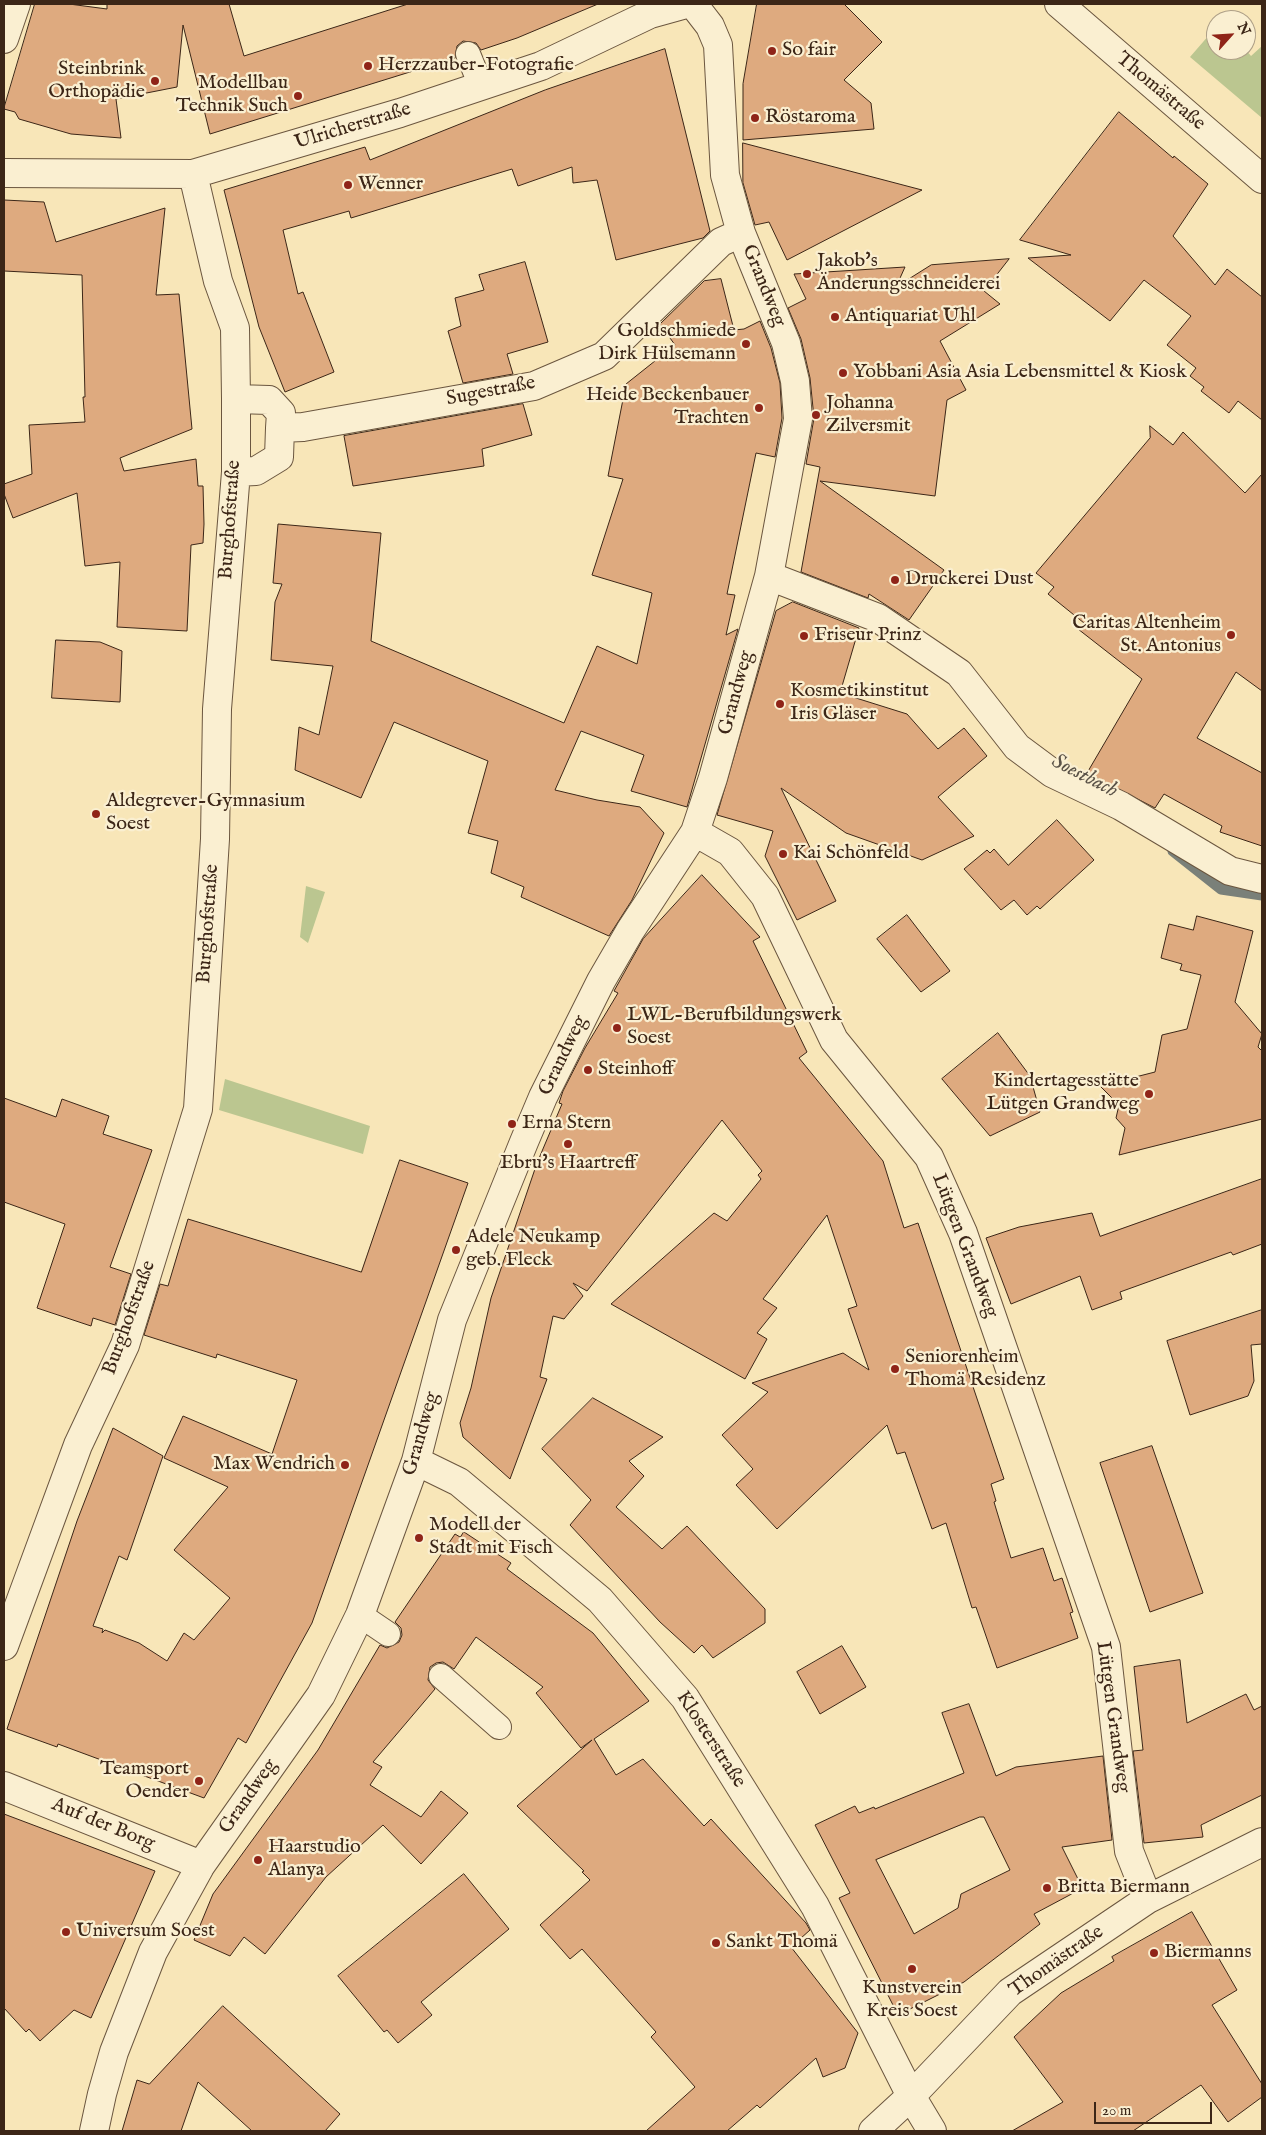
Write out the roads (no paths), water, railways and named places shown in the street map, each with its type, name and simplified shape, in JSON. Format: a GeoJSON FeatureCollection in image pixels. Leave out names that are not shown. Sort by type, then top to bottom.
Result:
{"type":"FeatureCollection","features":[{"type":"Feature","properties":{"kind":"street"},"geometry":{"type":"LineString","coordinates":[[4,39],[16,4]]}},
{"type":"Feature","properties":{"kind":"street","name":"Ulricherstraße"},"geometry":{"type":"LineString","coordinates":[[4,173],[193,174],[362,124],[541,66],[650,14],[686,4]]}},
{"type":"Feature","properties":{"kind":"street","name":"Grandweg"},"geometry":{"type":"LineString","coordinates":[[94,2131],[114,2052],[150,1961],[201,1865],[321,1695],[360,1615],[416,1461],[452,1320],[543,1097],[600,981],[630,931],[695,832],[713,778],[769,576],[798,418],[795,381],[786,343],[741,233],[725,174],[718,45],[710,26],[693,4]]}},
{"type":"Feature","properties":{"kind":"street","name":"Thomästraße"},"geometry":{"type":"LineString","coordinates":[[1059,4],[1262,179]]}},
{"type":"Feature","properties":{"kind":"street","name":"Burghofstraße"},"geometry":{"type":"LineString","coordinates":[[4,1646],[78,1445],[125,1345],[198,1109],[215,839],[217,709],[236,472],[236,398],[235,328],[218,281],[193,174]]}},
{"type":"Feature","properties":{"kind":"street","name":"Sugestraße"},"geometry":{"type":"LineString","coordinates":[[280,428],[303,427],[524,388],[604,356],[721,242],[741,233]]}},
{"type":"Feature","properties":{"kind":"street"},"geometry":{"type":"LineString","coordinates":[[236,398],[270,400],[281,413],[279,457],[256,471],[236,472]]}},
{"type":"Feature","properties":{"kind":"street"},"geometry":{"type":"LineString","coordinates":[[769,576],[878,618],[959,673],[1017,747],[1052,773],[1121,806],[1230,871],[1262,879]]}},
{"type":"Feature","properties":{"kind":"street","name":"Lütgen Grandweg"},"geometry":{"type":"LineString","coordinates":[[695,832],[730,852],[765,896],[834,1040],[929,1158],[963,1233],[1106,1646],[1129,1851],[1148,1899]]}},
{"type":"Feature","properties":{"kind":"street","name":"Klosterstraße"},"geometry":{"type":"LineString","coordinates":[[416,1461],[459,1482],[600,1600],[686,1698],[815,1906],[911,2096]]}},
{"type":"Feature","properties":{"kind":"street","name":"Auf der Borg"},"geometry":{"type":"LineString","coordinates":[[4,1786],[201,1865]]}},
{"type":"Feature","properties":{"kind":"street","name":"Thomästraße"},"geometry":{"type":"LineString","coordinates":[[873,2131],[911,2096],[1010,1992],[1148,1899],[1262,1842]]}},
{"type":"Feature","properties":{"kind":"street"},"geometry":{"type":"LineString","coordinates":[[911,2096],[932,2131]]}},
{"type":"Feature","properties":{"kind":"lane"},"geometry":{"type":"LineString","coordinates":[[468,54],[481,86]]}},
{"type":"Feature","properties":{"kind":"lane"},"geometry":{"type":"LineString","coordinates":[[360,1615],[388,1634]]}},
{"type":"Feature","properties":{"kind":"lane"},"geometry":{"type":"LineString","coordinates":[[441,1676],[499,1727]]}},
{"type":"Feature","properties":{"kind":"waterway","name":"Soestbach"},"geometry":{"type":"LineString","coordinates":[[1173,851],[1221,889],[1262,895]]}},
{"type":"Feature","properties":{"kind":"place","name":"So fair"},"geometry":{"type":"Point","coordinates":[772,51]}},
{"type":"Feature","properties":{"kind":"place","name":"Herzzauber-Fotografie"},"geometry":{"type":"Point","coordinates":[368,66]}},
{"type":"Feature","properties":{"kind":"place","name":"Steinbrink Orthopädie"},"geometry":{"type":"Point","coordinates":[155,81]}},
{"type":"Feature","properties":{"kind":"place","name":"Modellbau Technik Such"},"geometry":{"type":"Point","coordinates":[298,96]}},
{"type":"Feature","properties":{"kind":"place","name":"Röstaroma"},"geometry":{"type":"Point","coordinates":[755,118]}},
{"type":"Feature","properties":{"kind":"place","name":"Wenner"},"geometry":{"type":"Point","coordinates":[348,185]}},
{"type":"Feature","properties":{"kind":"place","name":"Jakob's Änderungsschneiderei"},"geometry":{"type":"Point","coordinates":[807,274]}},
{"type":"Feature","properties":{"kind":"place","name":"Antiquariat Uhl"},"geometry":{"type":"Point","coordinates":[835,317]}},
{"type":"Feature","properties":{"kind":"place","name":"Goldschmiede Dirk Hülsemann"},"geometry":{"type":"Point","coordinates":[746,344]}},
{"type":"Feature","properties":{"kind":"place","name":"Yobbani Asia Asia Lebensmittel & Kiosk"},"geometry":{"type":"Point","coordinates":[843,373]}},
{"type":"Feature","properties":{"kind":"place","name":"Heide Beckenbauer Trachten"},"geometry":{"type":"Point","coordinates":[759,408]}},
{"type":"Feature","properties":{"kind":"place","name":"Johanna Zilversmit"},"geometry":{"type":"Point","coordinates":[816,415]}},
{"type":"Feature","properties":{"kind":"place","name":"Druckerei Dust"},"geometry":{"type":"Point","coordinates":[895,580]}},
{"type":"Feature","properties":{"kind":"place","name":"Caritas Altenheim St. Antonius"},"geometry":{"type":"Point","coordinates":[1231,635]}},
{"type":"Feature","properties":{"kind":"place","name":"Friseur Prinz"},"geometry":{"type":"Point","coordinates":[804,636]}},
{"type":"Feature","properties":{"kind":"place","name":"Kosmetikinstitut Iris Gläser"},"geometry":{"type":"Point","coordinates":[780,704]}},
{"type":"Feature","properties":{"kind":"place","name":"Aldegrever-Gymnasium Soest"},"geometry":{"type":"Point","coordinates":[96,814]}},
{"type":"Feature","properties":{"kind":"place","name":"Kai Schönfeld"},"geometry":{"type":"Point","coordinates":[783,854]}},
{"type":"Feature","properties":{"kind":"place","name":"LWL-Berufbildungswerk Soest"},"geometry":{"type":"Point","coordinates":[617,1028]}},
{"type":"Feature","properties":{"kind":"place","name":"Steinhoff"},"geometry":{"type":"Point","coordinates":[588,1070]}},
{"type":"Feature","properties":{"kind":"place","name":"Kindertagesstätte Lütgen Grandweg"},"geometry":{"type":"Point","coordinates":[1149,1094]}},
{"type":"Feature","properties":{"kind":"place","name":"Erna Stern"},"geometry":{"type":"Point","coordinates":[512,1124]}},
{"type":"Feature","properties":{"kind":"place","name":"Ebru's Haartreff"},"geometry":{"type":"Point","coordinates":[568,1144]}},
{"type":"Feature","properties":{"kind":"place","name":"Adele Neukamp geb. Fleck"},"geometry":{"type":"Point","coordinates":[456,1250]}},
{"type":"Feature","properties":{"kind":"place","name":"Seniorenheim Thomä Residenz"},"geometry":{"type":"Point","coordinates":[895,1369]}},
{"type":"Feature","properties":{"kind":"place","name":"Max Wendrich"},"geometry":{"type":"Point","coordinates":[345,1465]}},
{"type":"Feature","properties":{"kind":"place","name":"Modell der Stadt mit Fisch"},"geometry":{"type":"Point","coordinates":[419,1538]}},
{"type":"Feature","properties":{"kind":"place","name":"Teamsport Oender"},"geometry":{"type":"Point","coordinates":[199,1781]}},
{"type":"Feature","properties":{"kind":"place","name":"Haarstudio Alanya"},"geometry":{"type":"Point","coordinates":[258,1860]}},
{"type":"Feature","properties":{"kind":"place","name":"Britta Biermann"},"geometry":{"type":"Point","coordinates":[1047,1888]}},
{"type":"Feature","properties":{"kind":"place","name":"Universum Soest"},"geometry":{"type":"Point","coordinates":[66,1932]}},
{"type":"Feature","properties":{"kind":"place","name":"Sankt Thomä"},"geometry":{"type":"Point","coordinates":[716,1943]}},
{"type":"Feature","properties":{"kind":"place","name":"Biermanns"},"geometry":{"type":"Point","coordinates":[1154,1953]}},
{"type":"Feature","properties":{"kind":"place","name":"Kunstverein Kreis Soest"},"geometry":{"type":"Point","coordinates":[912,1969]}}]}
